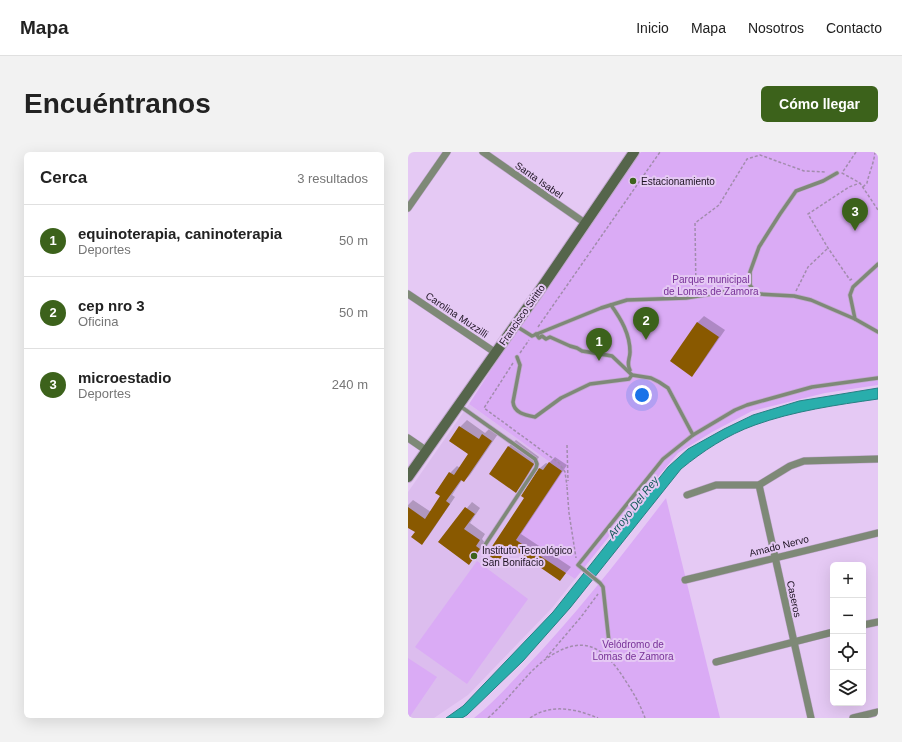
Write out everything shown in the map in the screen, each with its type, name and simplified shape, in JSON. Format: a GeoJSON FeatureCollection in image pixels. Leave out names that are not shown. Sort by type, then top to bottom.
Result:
{"type":"FeatureCollection","features":[{"type":"Feature","properties":{"kind":"street"},"geometry":{"type":"LineString","coordinates":[[408,208],[447,152]]}},
{"type":"Feature","properties":{"kind":"street","name":"Santa Isabel"},"geometry":{"type":"LineString","coordinates":[[483,152],[585,223]]}},
{"type":"Feature","properties":{"kind":"street","name":"Francisco Siritto"},"geometry":{"type":"LineString","coordinates":[[408,477],[515,326],[634,152]]}},
{"type":"Feature","properties":{"kind":"street","name":"Carolina Muzzilli"},"geometry":{"type":"LineString","coordinates":[[408,294],[496,353]]}},
{"type":"Feature","properties":{"kind":"street"},"geometry":{"type":"LineString","coordinates":[[408,438],[427,451]]}},
{"type":"Feature","properties":{"kind":"street"},"geometry":{"type":"LineString","coordinates":[[687,495],[716,484],[758,485],[790,466],[804,461],[878,459]]}},
{"type":"Feature","properties":{"kind":"street","name":"Caseros"},"geometry":{"type":"LineString","coordinates":[[758,485],[811,718]]}},
{"type":"Feature","properties":{"kind":"street","name":"Amado Nervo"},"geometry":{"type":"LineString","coordinates":[[685,580],[878,533]]}},
{"type":"Feature","properties":{"kind":"street"},"geometry":{"type":"LineString","coordinates":[[866,624],[878,622]]}},
{"type":"Feature","properties":{"kind":"street"},"geometry":{"type":"LineString","coordinates":[[716,662],[830,633]]}},
{"type":"Feature","properties":{"kind":"street"},"geometry":{"type":"LineString","coordinates":[[853,718],[878,712]]}},
{"type":"Feature","properties":{"kind":"lane"},"geometry":{"type":"LineString","coordinates":[[756,294],[750,285],[750,272],[759,247],[796,190],[823,181],[837,173]]}},
{"type":"Feature","properties":{"kind":"lane"},"geometry":{"type":"LineString","coordinates":[[855,319],[850,295],[852,287],[878,264]]}},
{"type":"Feature","properties":{"kind":"lane"},"geometry":{"type":"LineString","coordinates":[[534,335],[627,300],[686,298],[724,292],[794,296],[811,300],[855,319],[878,332]]}},
{"type":"Feature","properties":{"kind":"lane"},"geometry":{"type":"LineString","coordinates":[[611,305],[622,321],[628,336],[630,352],[628,366],[632,375]]}},
{"type":"Feature","properties":{"kind":"lane"},"geometry":{"type":"LineString","coordinates":[[515,326],[539,338],[542,336],[546,339],[550,337],[582,351],[612,356],[632,375],[651,378],[668,388],[693,435]]}},
{"type":"Feature","properties":{"kind":"lane"},"geometry":{"type":"LineString","coordinates":[[517,357],[520,365],[513,407],[516,411],[526,416],[535,417],[561,398],[590,384],[629,379],[632,375]]}},
{"type":"Feature","properties":{"kind":"lane"},"geometry":{"type":"LineString","coordinates":[[609,642],[603,588],[600,583],[580,567],[663,459],[693,435],[747,404],[812,387],[878,378]]}},
{"type":"Feature","properties":{"kind":"lane"},"geometry":{"type":"LineString","coordinates":[[459,405],[535,459],[537,464],[536,468],[483,548]]}},
{"type":"Feature","properties":{"kind":"path"},"geometry":{"type":"LineString","coordinates":[[580,567],[575,554],[565,472],[559,463],[484,408],[517,357],[534,335],[660,152]]}},
{"type":"Feature","properties":{"kind":"path"},"geometry":{"type":"LineString","coordinates":[[842,173],[856,152]]}},
{"type":"Feature","properties":{"kind":"path"},"geometry":{"type":"LineString","coordinates":[[863,187],[867,183],[874,152]]}},
{"type":"Feature","properties":{"kind":"path"},"geometry":{"type":"LineString","coordinates":[[695,297],[696,223],[719,205],[747,159],[760,156],[804,171],[842,173],[860,183],[878,210]]}},
{"type":"Feature","properties":{"kind":"path"},"geometry":{"type":"LineString","coordinates":[[857,277],[850,280],[828,248],[808,214],[849,187],[860,183]]}},
{"type":"Feature","properties":{"kind":"path"},"geometry":{"type":"LineString","coordinates":[[794,296],[808,267],[828,248]]}},
{"type":"Feature","properties":{"kind":"path"},"geometry":{"type":"LineString","coordinates":[[567,445],[567,486]]}},
{"type":"Feature","properties":{"kind":"path"},"geometry":{"type":"LineString","coordinates":[[488,718],[545,659],[581,617],[603,588]]}},
{"type":"Feature","properties":{"kind":"path"},"geometry":{"type":"LineString","coordinates":[[609,642],[611,660]]}},
{"type":"Feature","properties":{"kind":"path"},"geometry":{"type":"LineString","coordinates":[[545,659],[564,649],[575,646],[584,645],[598,649],[617,666],[641,707],[645,718]]}},
{"type":"Feature","properties":{"kind":"path"},"geometry":{"type":"LineString","coordinates":[[530,718],[547,710],[560,708],[581,712],[598,718]]}},
{"type":"Feature","properties":{"kind":"shaded area"},"geometry":{"type":"Polygon","coordinates":[[[878,388],[878,399],[800,412],[755,425],[716,444],[689,462],[681,469],[570,608],[523,661],[467,715],[462,718],[446,718],[463,706],[553,612],[668,467],[688,449],[753,415],[799,401],[878,388]]]}},
{"type":"Feature","properties":{"kind":"shaded area","name":"Instituto Tecnológico San Bonifacio"},"geometry":{"type":"Polygon","coordinates":[[[469,404],[562,471],[516,540],[575,579],[552,608],[468,695],[434,718],[408,718],[408,492],[469,404]]]}},
{"type":"Feature","properties":{"kind":"green space","name":"Parque municipal de Lomas de Zamora"},"geometry":{"type":"Polygon","coordinates":[[[641,152],[878,152],[878,385],[825,393],[752,411],[712,432],[678,453],[575,579],[516,540],[562,471],[469,404],[518,328],[641,152]]]}},
{"type":"Feature","properties":{"kind":"green space","name":"Velódromo de Lomas de Zamora"},"geometry":{"type":"Polygon","coordinates":[[[666,498],[720,718],[474,718],[500,695],[543,649],[615,564],[666,498]]]}},
{"type":"Feature","properties":{"kind":"green space"},"geometry":{"type":"Polygon","coordinates":[[[477,561],[528,599],[467,684],[415,647],[477,561]]]}},
{"type":"Feature","properties":{"kind":"green space"},"geometry":{"type":"Polygon","coordinates":[[[408,658],[437,677],[409,718],[408,718],[408,658]]]}},
{"type":"Feature","properties":{"kind":"building"},"geometry":{"type":"Polygon","coordinates":[[[697,322],[719,337],[692,377],[670,361],[697,322]]]}},
{"type":"Feature","properties":{"kind":"building"},"geometry":{"type":"Polygon","coordinates":[[[459,426],[479,439],[482,434],[492,441],[464,482],[461,480],[446,501],[450,504],[422,545],[411,537],[415,532],[408,528],[408,507],[425,519],[440,496],[435,493],[449,472],[454,475],[468,454],[449,441],[459,426]]]}},
{"type":"Feature","properties":{"kind":"building"},"geometry":{"type":"Polygon","coordinates":[[[508,446],[534,464],[516,493],[489,474],[508,446]]]}},
{"type":"Feature","properties":{"kind":"building"},"geometry":{"type":"Polygon","coordinates":[[[549,462],[562,471],[516,540],[566,573],[560,581],[509,546],[498,562],[487,554],[524,498],[521,496],[539,468],[543,470],[549,462]]]}},
{"type":"Feature","properties":{"kind":"building"},"geometry":{"type":"Polygon","coordinates":[[[465,507],[475,514],[464,529],[480,540],[476,546],[480,549],[469,565],[438,542],[465,507]]]}},
{"type":"Feature","properties":{"kind":"place","name":"Estacionamiento"},"geometry":{"type":"Point","coordinates":[633,181]}},
{"type":"Feature","properties":{"kind":"place","name":"microestadio"},"geometry":{"type":"Point","coordinates":[855,231]}},
{"type":"Feature","properties":{"kind":"place","name":"cep nro 3"},"geometry":{"type":"Point","coordinates":[646,340]}},
{"type":"Feature","properties":{"kind":"place","name":"equinoterapia, caninoterapia"},"geometry":{"type":"Point","coordinates":[599,361]}},
{"type":"Feature","properties":{"kind":"place","name":"Instituto Tecnológico San Bonifacio"},"geometry":{"type":"Point","coordinates":[474,556]}},
{"type":"Feature","properties":{"kind":"water label","name":"Arroyo Del Rey"},"geometry":{"type":"Point","coordinates":[633,507]}}]}
